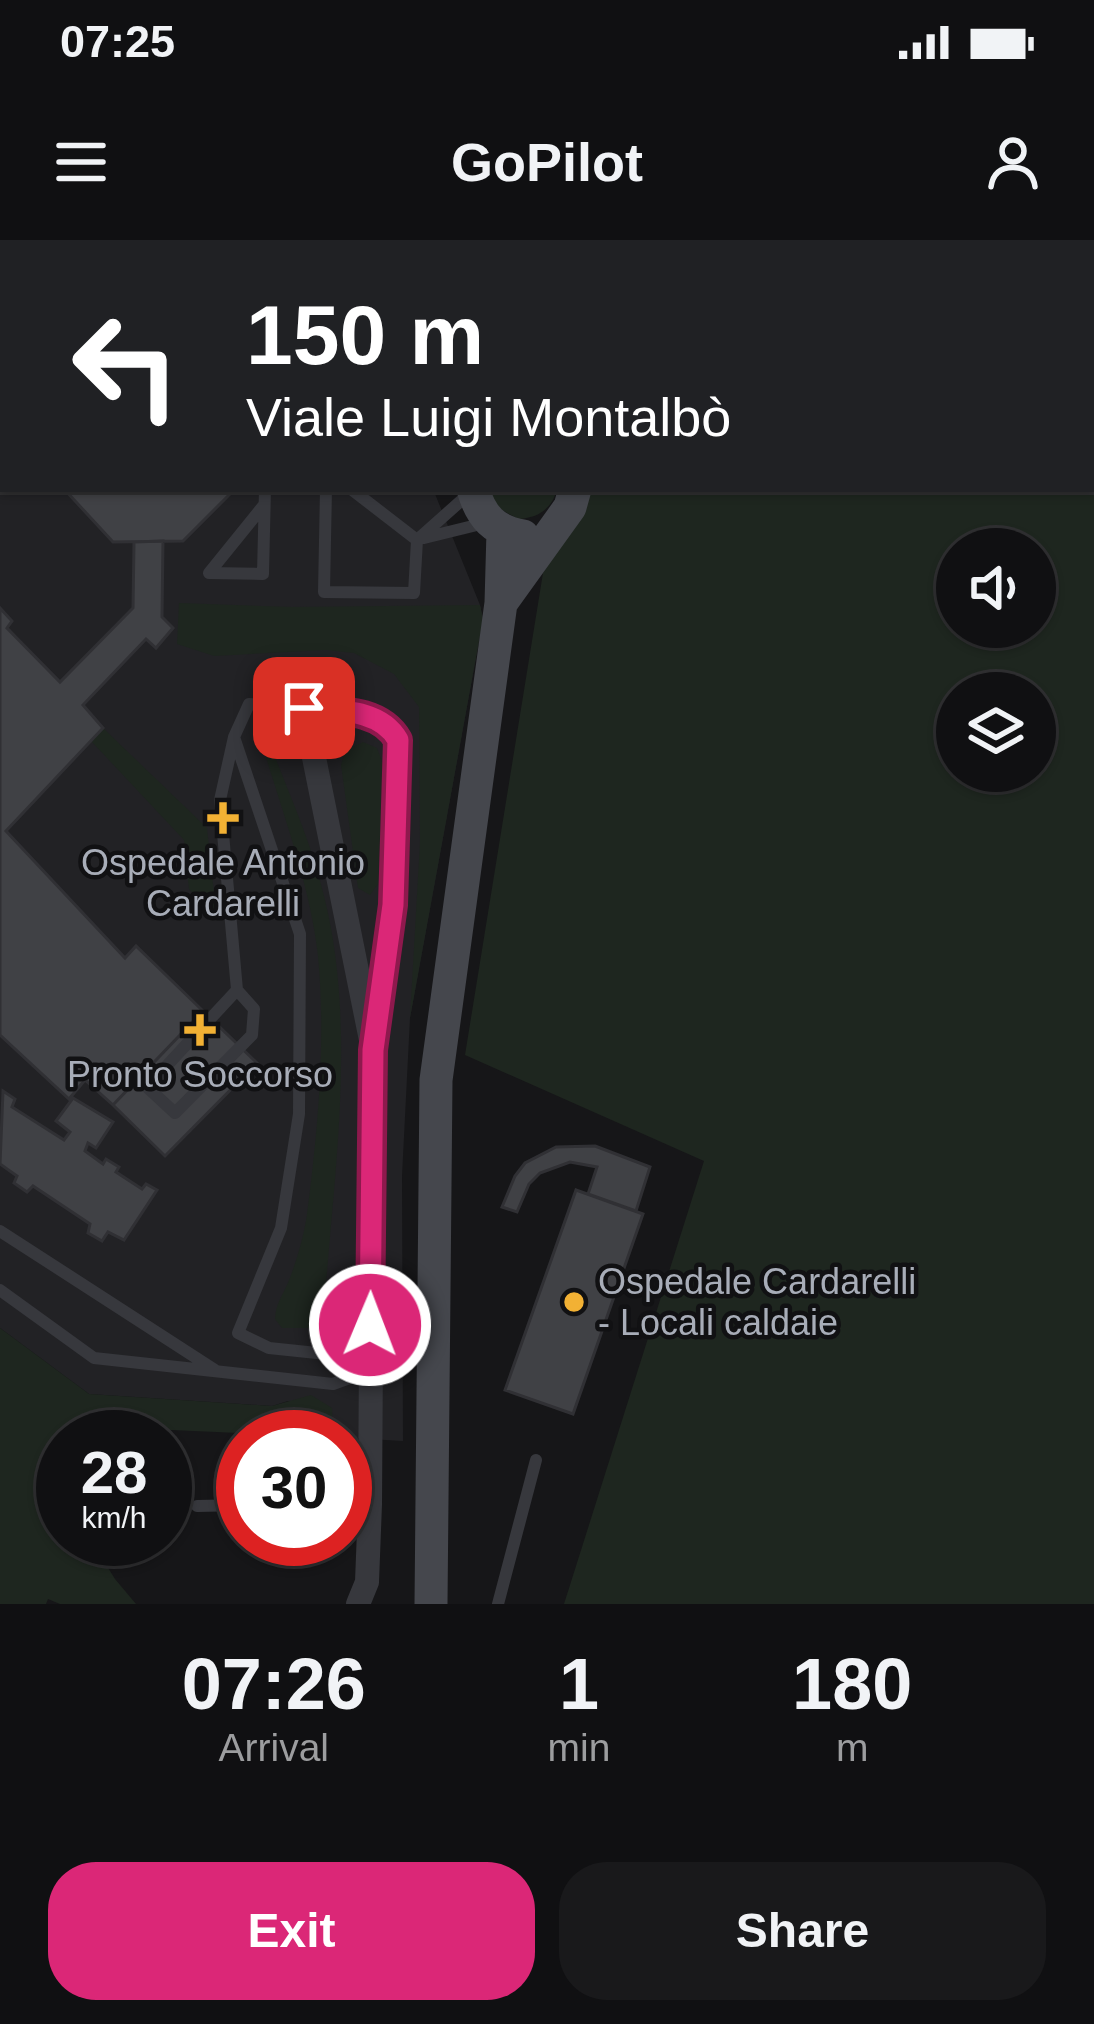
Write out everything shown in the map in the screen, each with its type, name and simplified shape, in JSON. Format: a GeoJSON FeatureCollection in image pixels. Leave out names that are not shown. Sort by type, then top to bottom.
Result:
{"type":"FeatureCollection","features":[{"type":"Feature","properties":{"kind":"main road"},"geometry":{"type":"LineString","coordinates":[[474,492],[478,508],[496,527],[522,536],[541,533],[558,523]]}},
{"type":"Feature","properties":{"kind":"main road"},"geometry":{"type":"LineString","coordinates":[[502,603],[570,507],[574,492]]}},
{"type":"Feature","properties":{"kind":"main road"},"geometry":{"type":"LineString","coordinates":[[431,1604],[436,1080],[502,603],[496,527]]}},
{"type":"Feature","properties":{"kind":"street"},"geometry":{"type":"LineString","coordinates":[[366,1410],[373,1050],[393,905],[398,740],[390,726],[374,717],[304,708],[373,1050]]}},
{"type":"Feature","properties":{"kind":"street"},"geometry":{"type":"LineString","coordinates":[[358,1604],[367,1582],[365,1566]]}},
{"type":"Feature","properties":{"kind":"lane"},"geometry":{"type":"LineString","coordinates":[[326,492],[324,592],[414,593],[417,540],[470,492]]}},
{"type":"Feature","properties":{"kind":"lane"},"geometry":{"type":"LineString","coordinates":[[355,492],[417,540],[496,527]]}},
{"type":"Feature","properties":{"kind":"lane"},"geometry":{"type":"LineString","coordinates":[[265,496],[262,574],[209,573],[223,556],[265,496]]}},
{"type":"Feature","properties":{"kind":"lane"},"geometry":{"type":"LineString","coordinates":[[237,990],[147,1087],[175,1113],[252,1035],[254,1009],[237,990],[220,800],[233,737],[249,704],[304,708]]}},
{"type":"Feature","properties":{"kind":"lane"},"geometry":{"type":"LineString","coordinates":[[233,737],[300,934],[299,1114],[281,1228],[238,1333],[268,1348],[336,1355],[369,1371]]}},
{"type":"Feature","properties":{"kind":"lane"},"geometry":{"type":"LineString","coordinates":[[0,1231],[221,1373]]}},
{"type":"Feature","properties":{"kind":"lane"},"geometry":{"type":"LineString","coordinates":[[0,1290],[94,1358],[333,1384],[369,1371]]}},
{"type":"Feature","properties":{"kind":"lane"},"geometry":{"type":"LineString","coordinates":[[498,1604],[536,1460]]}},
{"type":"Feature","properties":{"kind":"lane"},"geometry":{"type":"LineString","coordinates":[[197,1506],[216,1506]]}},
{"type":"Feature","properties":{"kind":"shaded area","name":"Ospedale Antonio Cardarelli"},"geometry":{"type":"Polygon","coordinates":[[[0,492],[434,492],[483,619],[410,1018],[402,1176],[403,1441],[372,1439],[372,1410],[305,1410],[288,1401],[272,1406],[89,1394],[0,1328],[0,492]]]}},
{"type":"Feature","properties":{"kind":"shaded area"},"geometry":{"type":"Polygon","coordinates":[[[490,492],[556,492],[552,502],[532,517],[518,519],[497,507],[490,492]]]}},
{"type":"Feature","properties":{"kind":"shaded area"},"geometry":{"type":"Polygon","coordinates":[[[588,492],[1094,492],[1094,1604],[564,1604],[704,1161],[465,1055],[543,573],[588,492]]]}},
{"type":"Feature","properties":{"kind":"shaded area"},"geometry":{"type":"Polygon","coordinates":[[[179,603],[480,605],[483,619],[410,1018],[420,842],[419,707],[394,674],[354,653],[214,656],[177,644],[179,603]]]}},
{"type":"Feature","properties":{"kind":"shaded area"},"geometry":{"type":"Polygon","coordinates":[[[103,728],[207,828],[217,921],[189,889],[184,840],[92,742],[103,728]]]}},
{"type":"Feature","properties":{"kind":"shaded area"},"geometry":{"type":"Polygon","coordinates":[[[265,731],[319,875],[340,1003],[340,1112],[323,1328],[282,1328],[275,1319],[307,1214],[321,1020],[314,928],[259,733],[265,731]]]}},
{"type":"Feature","properties":{"kind":"shaded area"},"geometry":{"type":"Polygon","coordinates":[[[363,742],[377,748],[383,764],[378,884],[370,895],[358,888],[341,765],[345,751],[363,742]]]}},
{"type":"Feature","properties":{"kind":"shaded area"},"geometry":{"type":"Polygon","coordinates":[[[0,1328],[89,1394],[272,1406],[311,1395],[332,1408],[216,1410],[216,1432],[192,1431],[192,1410],[36,1410],[36,1566],[107,1566],[136,1604],[60,1604],[48,1599],[46,1604],[0,1604],[0,1328]]]}},
{"type":"Feature","properties":{"kind":"building"},"geometry":{"type":"Polygon","coordinates":[[[67,492],[232,492],[183,541],[113,542],[67,492]]]}},
{"type":"Feature","properties":{"kind":"building"},"geometry":{"type":"Polygon","coordinates":[[[163,541],[162,617],[173,628],[156,648],[146,639],[83,705],[103,728],[6,831],[125,958],[136,946],[203,1011],[113,1105],[85,1080],[69,1099],[0,1035],[0,608],[12,621],[7,628],[60,682],[133,608],[134,542],[163,541]]]}},
{"type":"Feature","properties":{"kind":"building"},"geometry":{"type":"Polygon","coordinates":[[[203,1011],[257,1063],[165,1156],[113,1105],[203,1011]]]}},
{"type":"Feature","properties":{"kind":"building"},"geometry":{"type":"Polygon","coordinates":[[[3,1091],[15,1099],[12,1107],[64,1140],[70,1132],[56,1121],[73,1098],[113,1122],[96,1148],[88,1143],[85,1151],[103,1164],[106,1159],[119,1167],[116,1172],[142,1189],[146,1184],[157,1190],[124,1240],[108,1232],[102,1241],[88,1233],[90,1224],[33,1186],[27,1192],[14,1183],[17,1176],[0,1164],[3,1091]]]}},
{"type":"Feature","properties":{"kind":"building"},"geometry":{"type":"Polygon","coordinates":[[[595,1146],[650,1167],[636,1211],[588,1194],[597,1167],[570,1162],[540,1173],[529,1184],[517,1212],[502,1207],[525,1163],[556,1147],[595,1146]]]}},
{"type":"Feature","properties":{"kind":"building","name":"Ospedale Cardarelli - Locali caldaie"},"geometry":{"type":"Polygon","coordinates":[[[576,1190],[643,1214],[573,1414],[505,1390],[576,1190]]]}},
{"type":"Feature","properties":{"kind":"place","name":"Ospedale Antonio Cardarelli"},"geometry":{"type":"Point","coordinates":[223,818]}},
{"type":"Feature","properties":{"kind":"place","name":"Pronto Soccorso"},"geometry":{"type":"Point","coordinates":[200,1030]}},
{"type":"Feature","properties":{"kind":"place","name":"Ospedale Cardarelli - Locali caldaie"},"geometry":{"type":"Point","coordinates":[574,1302]}},
{"type":"Feature","properties":{"kind":"route"},"geometry":{"type":"LineString","coordinates":[[304,708],[374,717],[390,726],[398,740],[393,905],[373,1050],[370,1325]]}}]}
